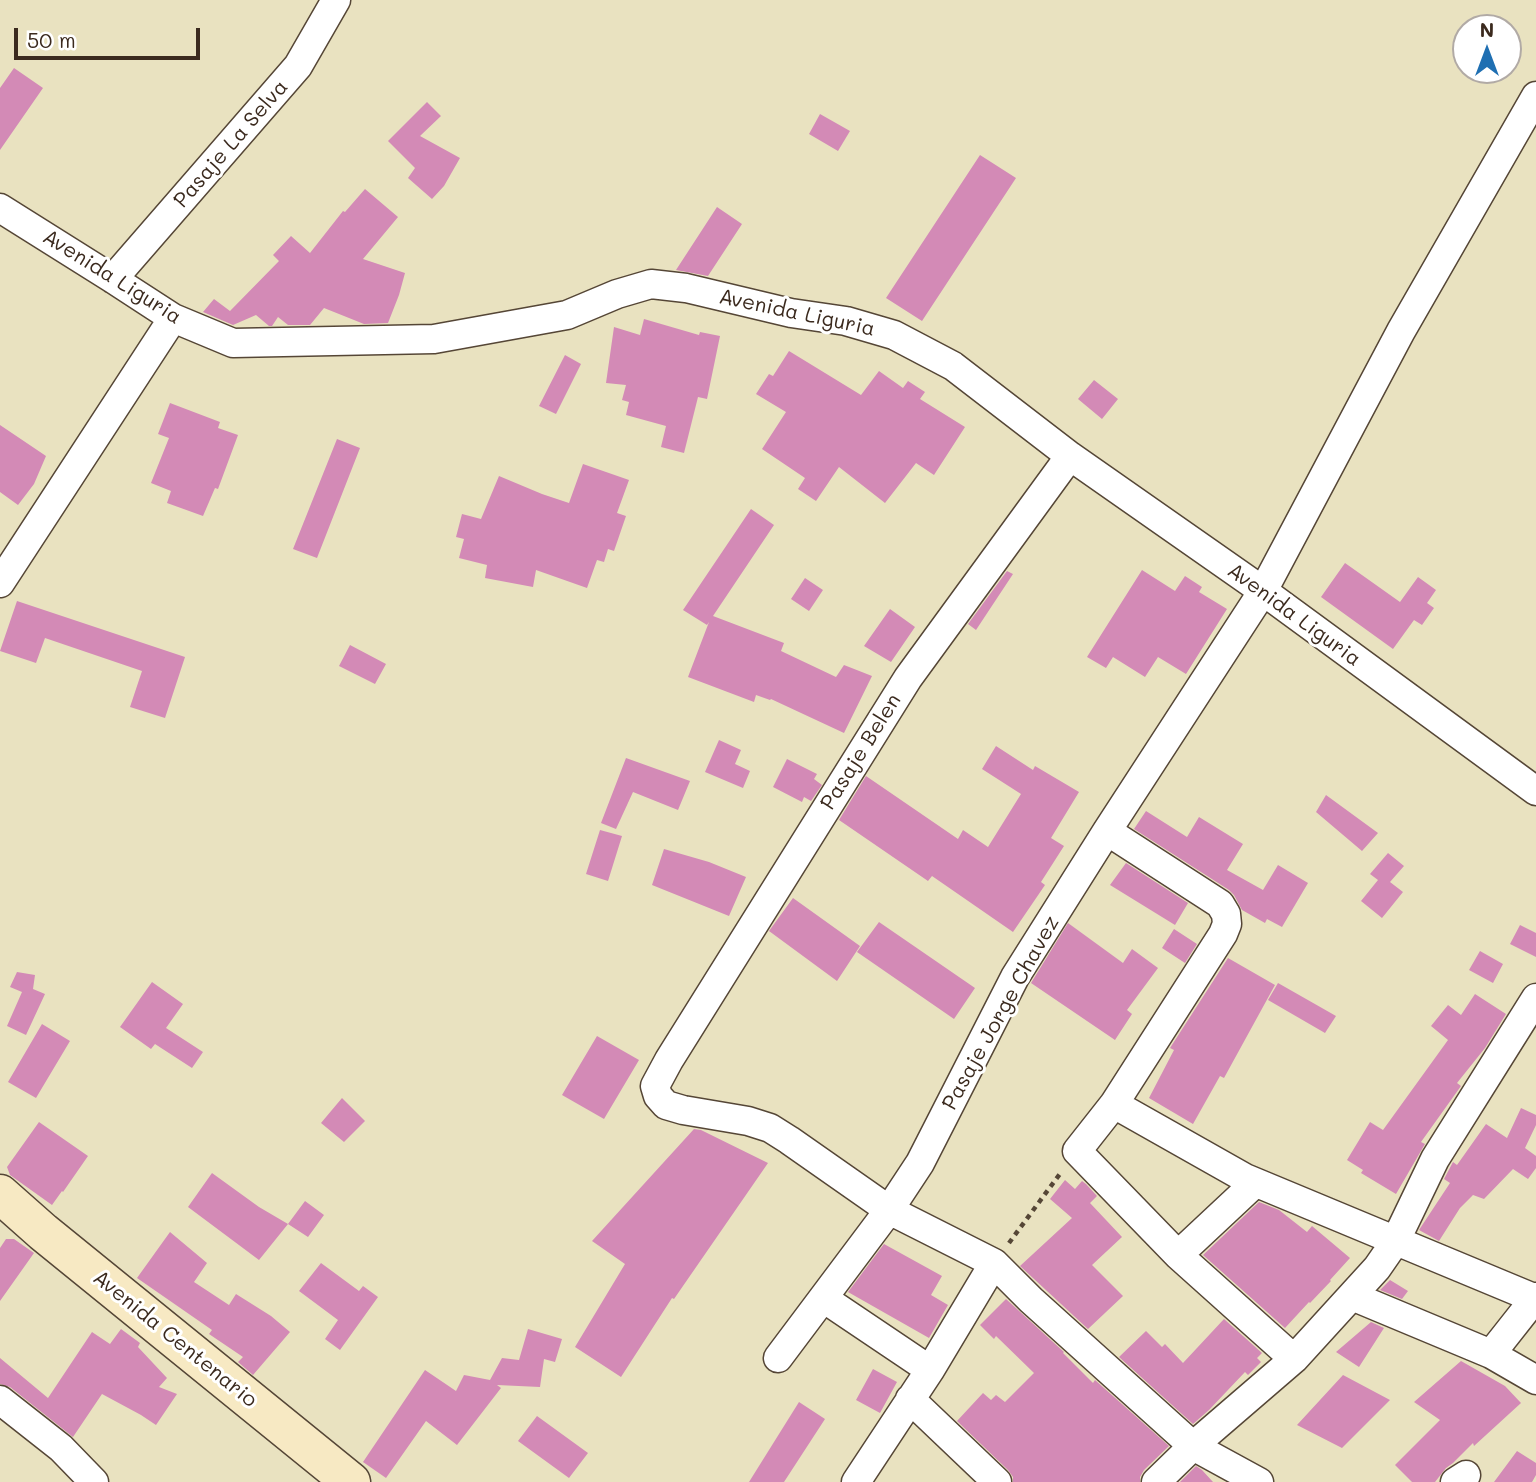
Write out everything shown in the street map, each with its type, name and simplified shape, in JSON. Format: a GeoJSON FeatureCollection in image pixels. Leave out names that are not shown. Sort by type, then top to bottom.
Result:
{"type":"FeatureCollection","features":[{"type":"Feature","properties":{"kind":"main road","name":"Avenida Centenario"},"geometry":{"type":"LineString","coordinates":[[0,1194],[351,1482]]}},
{"type":"Feature","properties":{"kind":"street","name":"Pasaje La Selva"},"geometry":{"type":"LineString","coordinates":[[113,279],[298,66],[336,0]]}},
{"type":"Feature","properties":{"kind":"street","name":"Pasaje Jorge Chavez"},"geometry":{"type":"LineString","coordinates":[[778,1358],[889,1210],[920,1163],[1015,977],[1263,591],[1401,331],[1536,96]]}},
{"type":"Feature","properties":{"kind":"street","name":"Avenida Liguria"},"geometry":{"type":"LineString","coordinates":[[0,208],[173,318],[233,343],[434,339],[567,315],[617,294],[652,284],[686,288],[791,313],[846,321],[894,335],[953,366],[1070,456],[1263,591],[1536,791]]}},
{"type":"Feature","properties":{"kind":"street"},"geometry":{"type":"LineString","coordinates":[[0,583],[173,318]]}},
{"type":"Feature","properties":{"kind":"street","name":"Pasaje Belen"},"geometry":{"type":"LineString","coordinates":[[889,1210],[770,1128],[666,1105],[658,1096],[656,1086],[669,1060],[908,678],[1070,456]]}},
{"type":"Feature","properties":{"kind":"street"},"geometry":{"type":"LineString","coordinates":[[1107,831],[1220,904],[1226,914],[1227,924],[1114,1104],[1077,1151],[1178,1255],[1294,1359]]}},
{"type":"Feature","properties":{"kind":"street"},"geometry":{"type":"LineString","coordinates":[[1156,1482],[1294,1359],[1377,1268],[1395,1242],[1435,1159],[1531,1016]]}},
{"type":"Feature","properties":{"kind":"street"},"geometry":{"type":"LineString","coordinates":[[1114,1104],[1255,1183],[1536,1298],[1491,1354]]}},
{"type":"Feature","properties":{"kind":"street"},"geometry":{"type":"LineString","coordinates":[[1178,1255],[1255,1183]]}},
{"type":"Feature","properties":{"kind":"street"},"geometry":{"type":"LineString","coordinates":[[889,1210],[994,1263],[1031,1300],[1194,1446],[1259,1482]]}},
{"type":"Feature","properties":{"kind":"street"},"geometry":{"type":"LineString","coordinates":[[856,1482],[930,1370],[994,1263]]}},
{"type":"Feature","properties":{"kind":"street"},"geometry":{"type":"LineString","coordinates":[[1352,1296],[1491,1354],[1536,1380]]}},
{"type":"Feature","properties":{"kind":"street"},"geometry":{"type":"LineString","coordinates":[[823,1298],[930,1370]]}},
{"type":"Feature","properties":{"kind":"street"},"geometry":{"type":"LineString","coordinates":[[910,1399],[998,1482]]}},
{"type":"Feature","properties":{"kind":"street"},"geometry":{"type":"LineString","coordinates":[[0,1401],[61,1448],[94,1482]]}},
{"type":"Feature","properties":{"kind":"path"},"geometry":{"type":"LineString","coordinates":[[994,1263],[1077,1151]]}},
{"type":"Feature","properties":{"kind":"building"},"geometry":{"type":"Polygon","coordinates":[[[14,68],[43,88],[0,150],[0,88],[14,68]]]}},
{"type":"Feature","properties":{"kind":"building"},"geometry":{"type":"Polygon","coordinates":[[[427,102],[441,116],[420,136],[460,158],[444,186],[432,199],[408,178],[415,168],[388,141],[427,102]]]}},
{"type":"Feature","properties":{"kind":"building"},"geometry":{"type":"Polygon","coordinates":[[[820,114],[850,131],[838,151],[809,134],[820,114]]]}},
{"type":"Feature","properties":{"kind":"building"},"geometry":{"type":"Polygon","coordinates":[[[980,155],[1016,178],[922,321],[886,298],[980,155]]]}},
{"type":"Feature","properties":{"kind":"building"},"geometry":{"type":"Polygon","coordinates":[[[365,189],[398,217],[363,259],[405,273],[388,323],[364,324],[324,308],[310,325],[288,325],[278,317],[272,326],[269,326],[256,315],[233,325],[203,312],[214,299],[230,311],[279,261],[273,255],[291,236],[310,253],[343,211],[345,212],[365,189]]]}},
{"type":"Feature","properties":{"kind":"building"},"geometry":{"type":"Polygon","coordinates":[[[717,207],[742,224],[708,276],[676,270],[717,207]]]}},
{"type":"Feature","properties":{"kind":"building"},"geometry":{"type":"Polygon","coordinates":[[[644,319],[699,335],[700,332],[720,336],[707,399],[698,397],[684,453],[661,447],[666,426],[626,415],[629,402],[622,400],[626,385],[606,383],[614,327],[640,335],[644,319]]]}},
{"type":"Feature","properties":{"kind":"building"},"geometry":{"type":"Polygon","coordinates":[[[789,351],[861,395],[879,371],[903,388],[908,381],[925,392],[920,399],[965,427],[934,475],[916,463],[885,503],[839,467],[816,501],[798,489],[805,478],[762,449],[786,412],[756,394],[769,374],[773,376],[789,351]]]}},
{"type":"Feature","properties":{"kind":"building"},"geometry":{"type":"Polygon","coordinates":[[[565,355],[581,364],[556,414],[539,406],[565,355]]]}},
{"type":"Feature","properties":{"kind":"building"},"geometry":{"type":"Polygon","coordinates":[[[1094,380],[1118,399],[1102,419],[1078,399],[1094,380]]]}},
{"type":"Feature","properties":{"kind":"building"},"geometry":{"type":"Polygon","coordinates":[[[170,403],[220,422],[218,428],[238,435],[218,489],[215,488],[203,516],[167,503],[171,491],[151,483],[169,438],[158,434],[170,403]]]}},
{"type":"Feature","properties":{"kind":"building"},"geometry":{"type":"Polygon","coordinates":[[[0,425],[46,456],[34,484],[18,505],[0,492],[0,425]]]}},
{"type":"Feature","properties":{"kind":"building"},"geometry":{"type":"Polygon","coordinates":[[[337,439],[360,448],[317,558],[293,549],[337,439]]]}},
{"type":"Feature","properties":{"kind":"building"},"geometry":{"type":"Polygon","coordinates":[[[583,464],[629,480],[617,513],[626,516],[614,551],[608,549],[604,562],[597,560],[587,588],[536,570],[533,587],[485,578],[487,565],[459,558],[464,539],[456,537],[462,514],[481,519],[499,476],[569,503],[583,464]]]}},
{"type":"Feature","properties":{"kind":"building"},"geometry":{"type":"Polygon","coordinates":[[[751,509],[774,525],[713,616],[784,643],[781,651],[836,677],[844,665],[872,676],[844,733],[771,699],[756,695],[754,702],[688,677],[709,622],[707,625],[683,610],[751,509]]]}},
{"type":"Feature","properties":{"kind":"building"},"geometry":{"type":"Polygon","coordinates":[[[1345,563],[1400,602],[1418,577],[1436,590],[1427,603],[1434,608],[1422,625],[1414,620],[1393,649],[1321,597],[1345,563]]]}},
{"type":"Feature","properties":{"kind":"building"},"geometry":{"type":"Polygon","coordinates":[[[1142,570],[1175,591],[1185,576],[1202,587],[1199,592],[1227,609],[1186,674],[1158,657],[1145,677],[1113,657],[1106,668],[1087,657],[1142,570]]]}},
{"type":"Feature","properties":{"kind":"building"},"geometry":{"type":"Polygon","coordinates":[[[1007,571],[1013,574],[976,630],[968,624],[1007,571]]]}},
{"type":"Feature","properties":{"kind":"building"},"geometry":{"type":"Polygon","coordinates":[[[805,578],[823,590],[809,611],[791,599],[805,578]]]}},
{"type":"Feature","properties":{"kind":"building"},"geometry":{"type":"Polygon","coordinates":[[[17,601],[185,657],[165,718],[130,707],[142,671],[45,638],[36,663],[0,651],[17,601]]]}},
{"type":"Feature","properties":{"kind":"building"},"geometry":{"type":"Polygon","coordinates":[[[890,609],[915,627],[891,662],[864,646],[890,609]]]}},
{"type":"Feature","properties":{"kind":"building"},"geometry":{"type":"Polygon","coordinates":[[[350,645],[386,664],[375,684],[339,666],[350,645]]]}},
{"type":"Feature","properties":{"kind":"building"},"geometry":{"type":"Polygon","coordinates":[[[719,740],[741,750],[735,764],[750,771],[743,788],[705,772],[719,740]]]}},
{"type":"Feature","properties":{"kind":"building"},"geometry":{"type":"Polygon","coordinates":[[[996,746],[1033,770],[1035,766],[1079,792],[1051,838],[1064,846],[1041,882],[1045,885],[1013,932],[932,876],[928,881],[839,820],[866,776],[958,839],[963,830],[988,847],[1021,794],[982,769],[996,746]]]}},
{"type":"Feature","properties":{"kind":"building"},"geometry":{"type":"Polygon","coordinates":[[[626,758],[690,781],[678,810],[633,792],[616,829],[601,823],[626,758]]]}},
{"type":"Feature","properties":{"kind":"building"},"geometry":{"type":"Polygon","coordinates":[[[787,759],[817,774],[814,779],[822,785],[811,801],[804,797],[802,802],[773,787],[787,759]]]}},
{"type":"Feature","properties":{"kind":"building"},"geometry":{"type":"Polygon","coordinates":[[[1326,795],[1378,833],[1362,851],[1316,812],[1326,795]]]}},
{"type":"Feature","properties":{"kind":"building"},"geometry":{"type":"Polygon","coordinates":[[[1146,811],[1187,837],[1199,817],[1243,844],[1227,870],[1263,890],[1278,865],[1308,883],[1282,927],[1267,919],[1265,923],[1242,910],[1229,890],[1134,829],[1146,811]]]}},
{"type":"Feature","properties":{"kind":"building"},"geometry":{"type":"Polygon","coordinates":[[[600,830],[622,836],[608,881],[586,874],[600,830]]]}},
{"type":"Feature","properties":{"kind":"building"},"geometry":{"type":"Polygon","coordinates":[[[664,849],[709,862],[746,877],[729,916],[652,885],[664,849]]]}},
{"type":"Feature","properties":{"kind":"building"},"geometry":{"type":"Polygon","coordinates":[[[1388,853],[1404,866],[1390,882],[1403,892],[1382,918],[1361,901],[1378,880],[1370,874],[1388,853]]]}},
{"type":"Feature","properties":{"kind":"building"},"geometry":{"type":"Polygon","coordinates":[[[1126,863],[1188,903],[1175,925],[1110,885],[1126,863]]]}},
{"type":"Feature","properties":{"kind":"building"},"geometry":{"type":"Polygon","coordinates":[[[793,898],[860,946],[837,981],[769,931],[793,898]]]}},
{"type":"Feature","properties":{"kind":"building"},"geometry":{"type":"Polygon","coordinates":[[[879,922],[975,988],[954,1019],[857,952],[879,922]]]}},
{"type":"Feature","properties":{"kind":"building"},"geometry":{"type":"Polygon","coordinates":[[[1068,923],[1123,963],[1132,949],[1158,968],[1127,1010],[1132,1014],[1115,1040],[1031,983],[1068,923]]]}},
{"type":"Feature","properties":{"kind":"building"},"geometry":{"type":"Polygon","coordinates":[[[1520,925],[1536,933],[1536,957],[1510,944],[1520,925]]]}},
{"type":"Feature","properties":{"kind":"building"},"geometry":{"type":"Polygon","coordinates":[[[1174,929],[1197,944],[1185,963],[1162,948],[1174,929]]]}},
{"type":"Feature","properties":{"kind":"building"},"geometry":{"type":"Polygon","coordinates":[[[1480,951],[1503,964],[1493,983],[1469,970],[1480,951]]]}},
{"type":"Feature","properties":{"kind":"building"},"geometry":{"type":"Polygon","coordinates":[[[1228,958],[1275,985],[1224,1078],[1220,1076],[1193,1124],[1149,1098],[1174,1050],[1170,1048],[1228,958]]]}},
{"type":"Feature","properties":{"kind":"building"},"geometry":{"type":"Polygon","coordinates":[[[17,972],[35,975],[33,989],[45,994],[26,1035],[7,1026],[22,992],[10,987],[17,972]]]}},
{"type":"Feature","properties":{"kind":"building"},"geometry":{"type":"Polygon","coordinates":[[[152,982],[183,1004],[166,1028],[203,1052],[192,1068],[155,1044],[151,1049],[120,1027],[152,982]]]}},
{"type":"Feature","properties":{"kind":"building"},"geometry":{"type":"Polygon","coordinates":[[[1278,983],[1336,1016],[1325,1033],[1268,1000],[1278,983]]]}},
{"type":"Feature","properties":{"kind":"building"},"geometry":{"type":"Polygon","coordinates":[[[1475,994],[1506,1014],[1485,1048],[1457,1083],[1461,1086],[1421,1142],[1425,1144],[1396,1194],[1361,1173],[1363,1170],[1347,1160],[1370,1122],[1383,1130],[1448,1040],[1431,1026],[1448,1005],[1461,1015],[1475,994]]]}},
{"type":"Feature","properties":{"kind":"building"},"geometry":{"type":"Polygon","coordinates":[[[42,1024],[70,1041],[36,1098],[8,1082],[42,1024]]]}},
{"type":"Feature","properties":{"kind":"building"},"geometry":{"type":"Polygon","coordinates":[[[597,1036],[639,1060],[604,1119],[562,1095],[597,1036]]]}},
{"type":"Feature","properties":{"kind":"building"},"geometry":{"type":"Polygon","coordinates":[[[342,1098],[365,1121],[344,1142],[321,1123],[342,1098]]]}},
{"type":"Feature","properties":{"kind":"building"},"geometry":{"type":"Polygon","coordinates":[[[1521,1108],[1536,1115],[1536,1125],[1525,1148],[1536,1156],[1536,1168],[1528,1179],[1513,1169],[1484,1199],[1473,1195],[1460,1208],[1439,1241],[1419,1230],[1450,1183],[1444,1179],[1453,1162],[1457,1165],[1486,1124],[1507,1138],[1521,1108]]]}},
{"type":"Feature","properties":{"kind":"building"},"geometry":{"type":"Polygon","coordinates":[[[39,1122],[88,1156],[52,1205],[10,1175],[7,1167],[39,1122]]]}},
{"type":"Feature","properties":{"kind":"building"},"geometry":{"type":"Polygon","coordinates":[[[694,1129],[768,1163],[674,1299],[672,1298],[621,1377],[575,1347],[625,1264],[592,1241],[694,1129]]]}},
{"type":"Feature","properties":{"kind":"building"},"geometry":{"type":"Polygon","coordinates":[[[212,1173],[288,1224],[259,1260],[188,1207],[212,1173]]]}},
{"type":"Feature","properties":{"kind":"building"},"geometry":{"type":"Polygon","coordinates":[[[1065,1180],[1075,1189],[1082,1181],[1086,1184],[1097,1196],[1090,1203],[1122,1237],[1092,1265],[1123,1296],[1088,1329],[1020,1266],[1072,1218],[1050,1199],[1065,1180]]]}},
{"type":"Feature","properties":{"kind":"building"},"geometry":{"type":"Polygon","coordinates":[[[305,1201],[324,1215],[308,1237],[288,1224],[305,1201]]]}},
{"type":"Feature","properties":{"kind":"building"},"geometry":{"type":"Polygon","coordinates":[[[1259,1202],[1279,1210],[1307,1232],[1312,1226],[1350,1258],[1285,1328],[1203,1255],[1259,1202]]]}},
{"type":"Feature","properties":{"kind":"building"},"geometry":{"type":"Polygon","coordinates":[[[170,1232],[207,1263],[194,1282],[229,1305],[236,1294],[271,1316],[290,1332],[253,1375],[238,1362],[243,1357],[209,1334],[212,1330],[137,1278],[170,1232]]]}},
{"type":"Feature","properties":{"kind":"building"},"geometry":{"type":"Polygon","coordinates":[[[6,1239],[14,1239],[34,1253],[0,1301],[0,1248],[6,1239]]]}},
{"type":"Feature","properties":{"kind":"building"},"geometry":{"type":"Polygon","coordinates":[[[884,1244],[942,1276],[931,1295],[948,1305],[929,1338],[848,1292],[884,1244]]]}},
{"type":"Feature","properties":{"kind":"building"},"geometry":{"type":"Polygon","coordinates":[[[321,1263],[359,1291],[363,1286],[378,1297],[340,1350],[325,1339],[338,1320],[299,1291],[321,1263]]]}},
{"type":"Feature","properties":{"kind":"building"},"geometry":{"type":"Polygon","coordinates":[[[1390,1280],[1408,1291],[1402,1299],[1380,1290],[1390,1280]]]}},
{"type":"Feature","properties":{"kind":"building"},"geometry":{"type":"Polygon","coordinates":[[[1006,1299],[1064,1352],[1093,1383],[1095,1380],[1169,1446],[1144,1470],[1140,1482],[1013,1482],[1008,1470],[957,1421],[983,1393],[991,1400],[996,1395],[1005,1402],[1034,1373],[996,1336],[994,1339],[980,1325],[1006,1299]]]}},
{"type":"Feature","properties":{"kind":"building"},"geometry":{"type":"Polygon","coordinates":[[[1224,1319],[1262,1353],[1257,1358],[1261,1362],[1248,1375],[1245,1372],[1193,1424],[1119,1357],[1146,1331],[1162,1347],[1165,1344],[1183,1363],[1224,1319]]]}},
{"type":"Feature","properties":{"kind":"building"},"geometry":{"type":"Polygon","coordinates":[[[1371,1322],[1384,1328],[1359,1367],[1336,1352],[1371,1322]]]}},
{"type":"Feature","properties":{"kind":"building"},"geometry":{"type":"Polygon","coordinates":[[[121,1329],[140,1343],[138,1347],[167,1378],[159,1387],[177,1394],[156,1425],[102,1394],[73,1437],[10,1387],[0,1384],[0,1358],[48,1398],[92,1332],[110,1344],[121,1329]]]}},
{"type":"Feature","properties":{"kind":"building"},"geometry":{"type":"Polygon","coordinates":[[[528,1329],[562,1339],[555,1362],[544,1359],[540,1387],[497,1385],[501,1388],[457,1445],[426,1421],[386,1478],[363,1462],[425,1370],[456,1391],[464,1375],[490,1380],[502,1358],[519,1360],[528,1329]]]}},
{"type":"Feature","properties":{"kind":"building"},"geometry":{"type":"Polygon","coordinates":[[[1461,1361],[1505,1386],[1521,1403],[1474,1446],[1473,1443],[1435,1482],[1412,1482],[1395,1465],[1440,1420],[1414,1402],[1461,1361]]]}},
{"type":"Feature","properties":{"kind":"building"},"geometry":{"type":"Polygon","coordinates":[[[873,1369],[897,1382],[880,1413],[856,1400],[873,1369]]]}},
{"type":"Feature","properties":{"kind":"building"},"geometry":{"type":"Polygon","coordinates":[[[1343,1375],[1390,1400],[1342,1448],[1297,1425],[1343,1375]]]}},
{"type":"Feature","properties":{"kind":"building"},"geometry":{"type":"Polygon","coordinates":[[[799,1402],[825,1419],[784,1482],[749,1482],[799,1402]]]}},
{"type":"Feature","properties":{"kind":"building"},"geometry":{"type":"Polygon","coordinates":[[[537,1416],[588,1453],[569,1478],[518,1441],[537,1416]]]}},
{"type":"Feature","properties":{"kind":"building"},"geometry":{"type":"Polygon","coordinates":[[[1517,1451],[1536,1463],[1536,1475],[1532,1482],[1494,1482],[1517,1451]]]}},
{"type":"Feature","properties":{"kind":"building"},"geometry":{"type":"Polygon","coordinates":[[[1196,1466],[1202,1470],[1213,1482],[1180,1482],[1196,1466]]]}}]}
